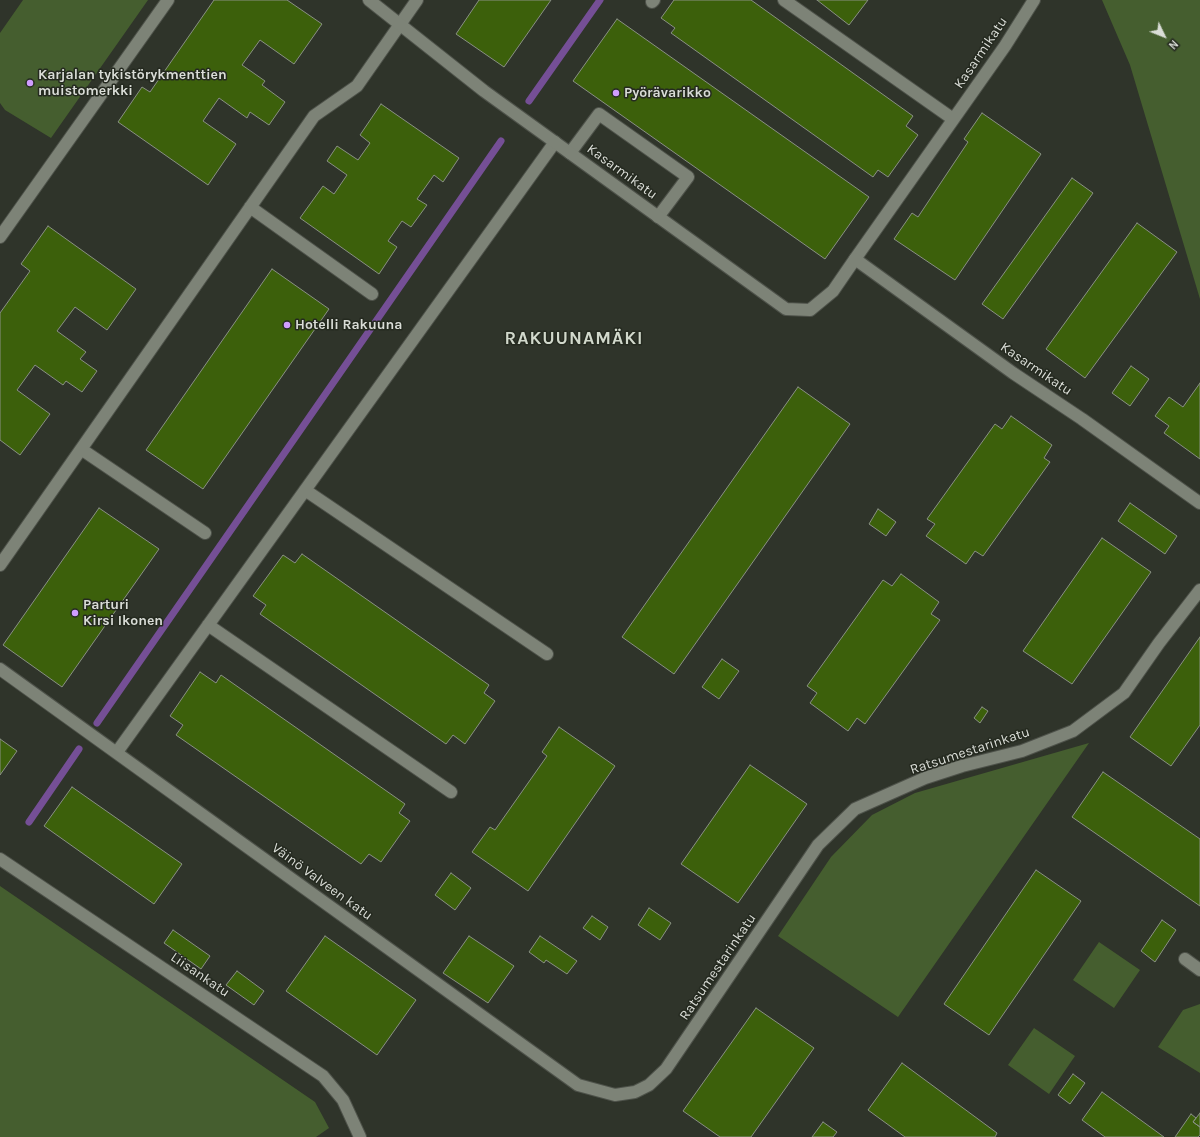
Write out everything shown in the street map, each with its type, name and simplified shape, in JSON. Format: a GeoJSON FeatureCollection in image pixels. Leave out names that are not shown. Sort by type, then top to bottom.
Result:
{"type":"FeatureCollection","features":[{"type":"Feature","properties":{"kind":"street"},"geometry":{"type":"LineString","coordinates":[[0,237],[168,0]]}},
{"type":"Feature","properties":{"kind":"street","name":"Kasarmikatu"},"geometry":{"type":"LineString","coordinates":[[369,0],[484,90],[786,309],[810,310],[833,292],[1005,46],[1034,0]]}},
{"type":"Feature","properties":{"kind":"street"},"geometry":{"type":"LineString","coordinates":[[0,565],[314,116],[357,86],[417,0]]}},
{"type":"Feature","properties":{"kind":"street"},"geometry":{"type":"LineString","coordinates":[[784,0],[953,120]]}},
{"type":"Feature","properties":{"kind":"street"},"geometry":{"type":"LineString","coordinates":[[570,153],[599,114],[688,177],[658,217]]}},
{"type":"Feature","properties":{"kind":"street"},"geometry":{"type":"LineString","coordinates":[[117,752],[555,142]]}},
{"type":"Feature","properties":{"kind":"street"},"geometry":{"type":"LineString","coordinates":[[250,207],[372,294]]}},
{"type":"Feature","properties":{"kind":"street","name":"Kasarmikatu"},"geometry":{"type":"LineString","coordinates":[[855,259],[1013,373],[1082,419],[1200,503]]}},
{"type":"Feature","properties":{"kind":"street"},"geometry":{"type":"LineString","coordinates":[[81,449],[205,533]]}},
{"type":"Feature","properties":{"kind":"street"},"geometry":{"type":"LineString","coordinates":[[305,490],[547,654]]}},
{"type":"Feature","properties":{"kind":"street","name":"Ratsumestarinkatu"},"geometry":{"type":"LineString","coordinates":[[635,1092],[649,1085],[666,1069],[818,845],[856,809],[925,778],[962,766],[1022,751],[1072,731],[1124,692],[1158,643],[1200,590]]}},
{"type":"Feature","properties":{"kind":"street"},"geometry":{"type":"LineString","coordinates":[[208,624],[452,792]]}},
{"type":"Feature","properties":{"kind":"street","name":"Väinö Valveen katu"},"geometry":{"type":"LineString","coordinates":[[0,669],[578,1085],[615,1095],[635,1092]]}},
{"type":"Feature","properties":{"kind":"street","name":"Liisankatu"},"geometry":{"type":"LineString","coordinates":[[0,859],[323,1076],[343,1100],[360,1137]]}},
{"type":"Feature","properties":{"kind":"street"},"geometry":{"type":"LineString","coordinates":[[1185,959],[1200,970]]}},
{"type":"Feature","properties":{"kind":"green space"},"geometry":{"type":"Polygon","coordinates":[[[23,0],[148,0],[51,138],[5,110],[0,103],[0,33],[23,0]]]}},
{"type":"Feature","properties":{"kind":"green space"},"geometry":{"type":"Polygon","coordinates":[[[1102,0],[1200,0],[1200,299],[1130,65],[1102,0]]]}},
{"type":"Feature","properties":{"kind":"green space"},"geometry":{"type":"Polygon","coordinates":[[[1089,743],[898,1017],[778,936],[831,857],[872,815],[915,793],[1089,743]]]}},
{"type":"Feature","properties":{"kind":"green space"},"geometry":{"type":"Polygon","coordinates":[[[0,886],[315,1102],[329,1128],[316,1137],[0,1137],[0,886]]]}},
{"type":"Feature","properties":{"kind":"green space"},"geometry":{"type":"Polygon","coordinates":[[[1099,942],[1140,970],[1114,1008],[1073,980],[1099,942]]]}},
{"type":"Feature","properties":{"kind":"green space"},"geometry":{"type":"Polygon","coordinates":[[[1200,1004],[1200,1073],[1158,1047],[1183,1010],[1200,1004]]]}},
{"type":"Feature","properties":{"kind":"green space"},"geometry":{"type":"Polygon","coordinates":[[[1034,1028],[1075,1056],[1049,1094],[1008,1065],[1034,1028]]]}},
{"type":"Feature","properties":{"kind":"building"},"geometry":{"type":"Polygon","coordinates":[[[214,0],[287,0],[322,24],[294,64],[260,40],[242,65],[265,81],[262,85],[285,102],[269,125],[250,112],[247,118],[219,98],[203,121],[236,144],[208,185],[118,122],[142,87],[150,92],[214,0]]]}},
{"type":"Feature","properties":{"kind":"building"},"geometry":{"type":"Polygon","coordinates":[[[479,0],[551,0],[504,67],[456,34],[479,0]]]}},
{"type":"Feature","properties":{"kind":"building"},"geometry":{"type":"Polygon","coordinates":[[[674,0],[751,0],[913,116],[906,126],[918,135],[888,177],[878,170],[873,177],[671,33],[675,28],[661,18],[674,0]]]}},
{"type":"Feature","properties":{"kind":"building"},"geometry":{"type":"Polygon","coordinates":[[[817,0],[868,0],[849,25],[817,0]]]}},
{"type":"Feature","properties":{"kind":"building"},"geometry":{"type":"Polygon","coordinates":[[[617,19],[869,197],[825,259],[573,81],[617,19]]]}},
{"type":"Feature","properties":{"kind":"building"},"geometry":{"type":"Polygon","coordinates":[[[381,104],[459,158],[443,182],[434,175],[417,199],[427,205],[411,227],[402,221],[388,241],[397,247],[379,274],[300,218],[323,186],[334,194],[347,175],[327,161],[337,146],[358,160],[370,143],[360,135],[381,104]]]}},
{"type":"Feature","properties":{"kind":"building"},"geometry":{"type":"Polygon","coordinates":[[[982,113],[1041,154],[955,280],[894,239],[912,213],[918,217],[968,142],[964,139],[982,113]]]}},
{"type":"Feature","properties":{"kind":"building"},"geometry":{"type":"Polygon","coordinates":[[[1072,178],[1093,193],[1003,319],[982,304],[1072,178]]]}},
{"type":"Feature","properties":{"kind":"building"},"geometry":{"type":"Polygon","coordinates":[[[1137,223],[1177,252],[1085,378],[1046,349],[1137,223]]]}},
{"type":"Feature","properties":{"kind":"building"},"geometry":{"type":"Polygon","coordinates":[[[48,226],[136,289],[107,330],[75,307],[57,331],[86,352],[80,359],[97,371],[82,392],[66,381],[63,385],[35,365],[17,390],[50,414],[20,455],[0,440],[0,313],[30,271],[21,264],[48,226]]]}},
{"type":"Feature","properties":{"kind":"building"},"geometry":{"type":"Polygon","coordinates":[[[272,269],[329,309],[203,489],[146,450],[272,269]]]}},
{"type":"Feature","properties":{"kind":"building"},"geometry":{"type":"Polygon","coordinates":[[[1131,366],[1149,379],[1130,406],[1112,393],[1131,366]]]}},
{"type":"Feature","properties":{"kind":"building"},"geometry":{"type":"Polygon","coordinates":[[[1200,383],[1200,459],[1164,433],[1169,426],[1155,416],[1169,397],[1183,407],[1200,383]]]}},
{"type":"Feature","properties":{"kind":"building"},"geometry":{"type":"Polygon","coordinates":[[[798,387],[850,424],[674,674],[622,637],[798,387]]]}},
{"type":"Feature","properties":{"kind":"building"},"geometry":{"type":"Polygon","coordinates":[[[1011,416],[1052,445],[1044,458],[1050,462],[983,556],[975,551],[966,564],[926,536],[935,524],[927,519],[995,424],[1002,429],[1011,416]]]}},
{"type":"Feature","properties":{"kind":"building"},"geometry":{"type":"Polygon","coordinates":[[[1130,503],[1177,536],[1165,554],[1118,521],[1130,503]]]}},
{"type":"Feature","properties":{"kind":"building"},"geometry":{"type":"Polygon","coordinates":[[[99,508],[159,549],[62,687],[3,645],[99,508]]]}},
{"type":"Feature","properties":{"kind":"building"},"geometry":{"type":"Polygon","coordinates":[[[878,509],[896,522],[886,536],[869,524],[878,509]]]}},
{"type":"Feature","properties":{"kind":"building"},"geometry":{"type":"Polygon","coordinates":[[[1102,538],[1151,572],[1072,684],[1023,651],[1102,538]]]}},
{"type":"Feature","properties":{"kind":"building"},"geometry":{"type":"Polygon","coordinates":[[[302,554],[489,685],[484,693],[495,701],[465,744],[453,735],[446,744],[260,614],[266,605],[253,596],[283,555],[295,563],[302,554]]]}},
{"type":"Feature","properties":{"kind":"building"},"geometry":{"type":"Polygon","coordinates":[[[901,574],[939,602],[931,614],[940,620],[865,724],[857,718],[848,731],[810,703],[817,693],[807,686],[883,580],[892,586],[901,574]]]}},
{"type":"Feature","properties":{"kind":"building"},"geometry":{"type":"Polygon","coordinates":[[[1200,637],[1200,725],[1171,766],[1130,737],[1200,637]]]}},
{"type":"Feature","properties":{"kind":"building"},"geometry":{"type":"Polygon","coordinates":[[[722,659],[739,671],[719,699],[702,687],[722,659]]]}},
{"type":"Feature","properties":{"kind":"building"},"geometry":{"type":"Polygon","coordinates":[[[200,672],[216,683],[221,675],[405,804],[399,813],[410,821],[381,862],[369,854],[361,864],[176,735],[183,725],[170,716],[200,672]]]}},
{"type":"Feature","properties":{"kind":"building"},"geometry":{"type":"Polygon","coordinates":[[[982,707],[988,711],[980,723],[974,718],[982,707]]]}},
{"type":"Feature","properties":{"kind":"building"},"geometry":{"type":"Polygon","coordinates":[[[559,727],[615,766],[528,891],[472,852],[490,827],[495,830],[547,756],[542,752],[559,727]]]}},
{"type":"Feature","properties":{"kind":"building"},"geometry":{"type":"Polygon","coordinates":[[[0,739],[17,751],[0,775],[0,739]]]}},
{"type":"Feature","properties":{"kind":"building"},"geometry":{"type":"Polygon","coordinates":[[[750,765],[807,804],[738,903],[681,864],[750,765]]]}},
{"type":"Feature","properties":{"kind":"building"},"geometry":{"type":"Polygon","coordinates":[[[1103,772],[1200,839],[1200,906],[1072,817],[1103,772]]]}},
{"type":"Feature","properties":{"kind":"building"},"geometry":{"type":"Polygon","coordinates":[[[72,787],[182,864],[154,904],[44,826],[72,787]]]}},
{"type":"Feature","properties":{"kind":"building"},"geometry":{"type":"Polygon","coordinates":[[[1036,870],[1081,901],[989,1035],[944,1004],[1036,870]]]}},
{"type":"Feature","properties":{"kind":"building"},"geometry":{"type":"Polygon","coordinates":[[[451,873],[471,888],[455,910],[435,895],[451,873]]]}},
{"type":"Feature","properties":{"kind":"building"},"geometry":{"type":"Polygon","coordinates":[[[649,908],[671,923],[660,940],[638,925],[649,908]]]}},
{"type":"Feature","properties":{"kind":"building"},"geometry":{"type":"Polygon","coordinates":[[[592,916],[608,927],[600,940],[583,928],[592,916]]]}},
{"type":"Feature","properties":{"kind":"building"},"geometry":{"type":"Polygon","coordinates":[[[1162,920],[1176,930],[1155,962],[1141,951],[1162,920]]]}},
{"type":"Feature","properties":{"kind":"building"},"geometry":{"type":"Polygon","coordinates":[[[173,930],[210,956],[201,969],[164,943],[173,930]]]}},
{"type":"Feature","properties":{"kind":"building"},"geometry":{"type":"Polygon","coordinates":[[[325,936],[416,1000],[377,1055],[286,991],[325,936]]]}},
{"type":"Feature","properties":{"kind":"building"},"geometry":{"type":"Polygon","coordinates":[[[469,936],[514,966],[488,1003],[443,973],[469,936]]]}},
{"type":"Feature","properties":{"kind":"building"},"geometry":{"type":"Polygon","coordinates":[[[540,936],[577,961],[567,974],[546,960],[544,963],[529,952],[540,936]]]}},
{"type":"Feature","properties":{"kind":"building"},"geometry":{"type":"Polygon","coordinates":[[[237,971],[264,991],[254,1005],[226,985],[237,971]]]}},
{"type":"Feature","properties":{"kind":"building"},"geometry":{"type":"Polygon","coordinates":[[[756,1008],[814,1048],[751,1137],[720,1137],[683,1111],[756,1008]]]}},
{"type":"Feature","properties":{"kind":"building"},"geometry":{"type":"Polygon","coordinates":[[[902,1063],[997,1133],[995,1137],[905,1137],[868,1110],[902,1063]]]}},
{"type":"Feature","properties":{"kind":"building"},"geometry":{"type":"Polygon","coordinates":[[[1073,1074],[1085,1083],[1070,1104],[1058,1095],[1073,1074]]]}},
{"type":"Feature","properties":{"kind":"building"},"geometry":{"type":"Polygon","coordinates":[[[1102,1092],[1164,1137],[1105,1137],[1082,1120],[1102,1092]]]}},
{"type":"Feature","properties":{"kind":"building"},"geometry":{"type":"Polygon","coordinates":[[[1200,1113],[1200,1127],[1193,1122],[1200,1113]]]}},
{"type":"Feature","properties":{"kind":"building"},"geometry":{"type":"Polygon","coordinates":[[[1191,1114],[1196,1118],[1193,1122],[1200,1127],[1200,1135],[1198,1137],[1175,1137],[1191,1114]]]}},
{"type":"Feature","properties":{"kind":"building"},"geometry":{"type":"Polygon","coordinates":[[[823,1122],[837,1132],[833,1137],[812,1137],[823,1122]]]}},
{"type":"Feature","properties":{"kind":"waterway"},"geometry":{"type":"LineString","coordinates":[[529,101],[600,0]]}},
{"type":"Feature","properties":{"kind":"waterway"},"geometry":{"type":"LineString","coordinates":[[97,723],[501,141]]}},
{"type":"Feature","properties":{"kind":"waterway"},"geometry":{"type":"LineString","coordinates":[[29,822],[79,749]]}},
{"type":"Feature","properties":{"kind":"place","name":"Karjalan tykistörykmenttien muistomerkki"},"geometry":{"type":"Point","coordinates":[30,83]}},
{"type":"Feature","properties":{"kind":"place","name":"Pyörävarikko"},"geometry":{"type":"Point","coordinates":[616,93]}},
{"type":"Feature","properties":{"kind":"place","name":"Hotelli Rakuuna"},"geometry":{"type":"Point","coordinates":[287,325]}},
{"type":"Feature","properties":{"kind":"place","name":"Parturi Kirsi Ikonen"},"geometry":{"type":"Point","coordinates":[75,613]}},
{"type":"Feature","properties":{"kind":"district","name":"RAKUUNAMÄKI"},"geometry":{"type":"Point","coordinates":[574,339]}}]}
